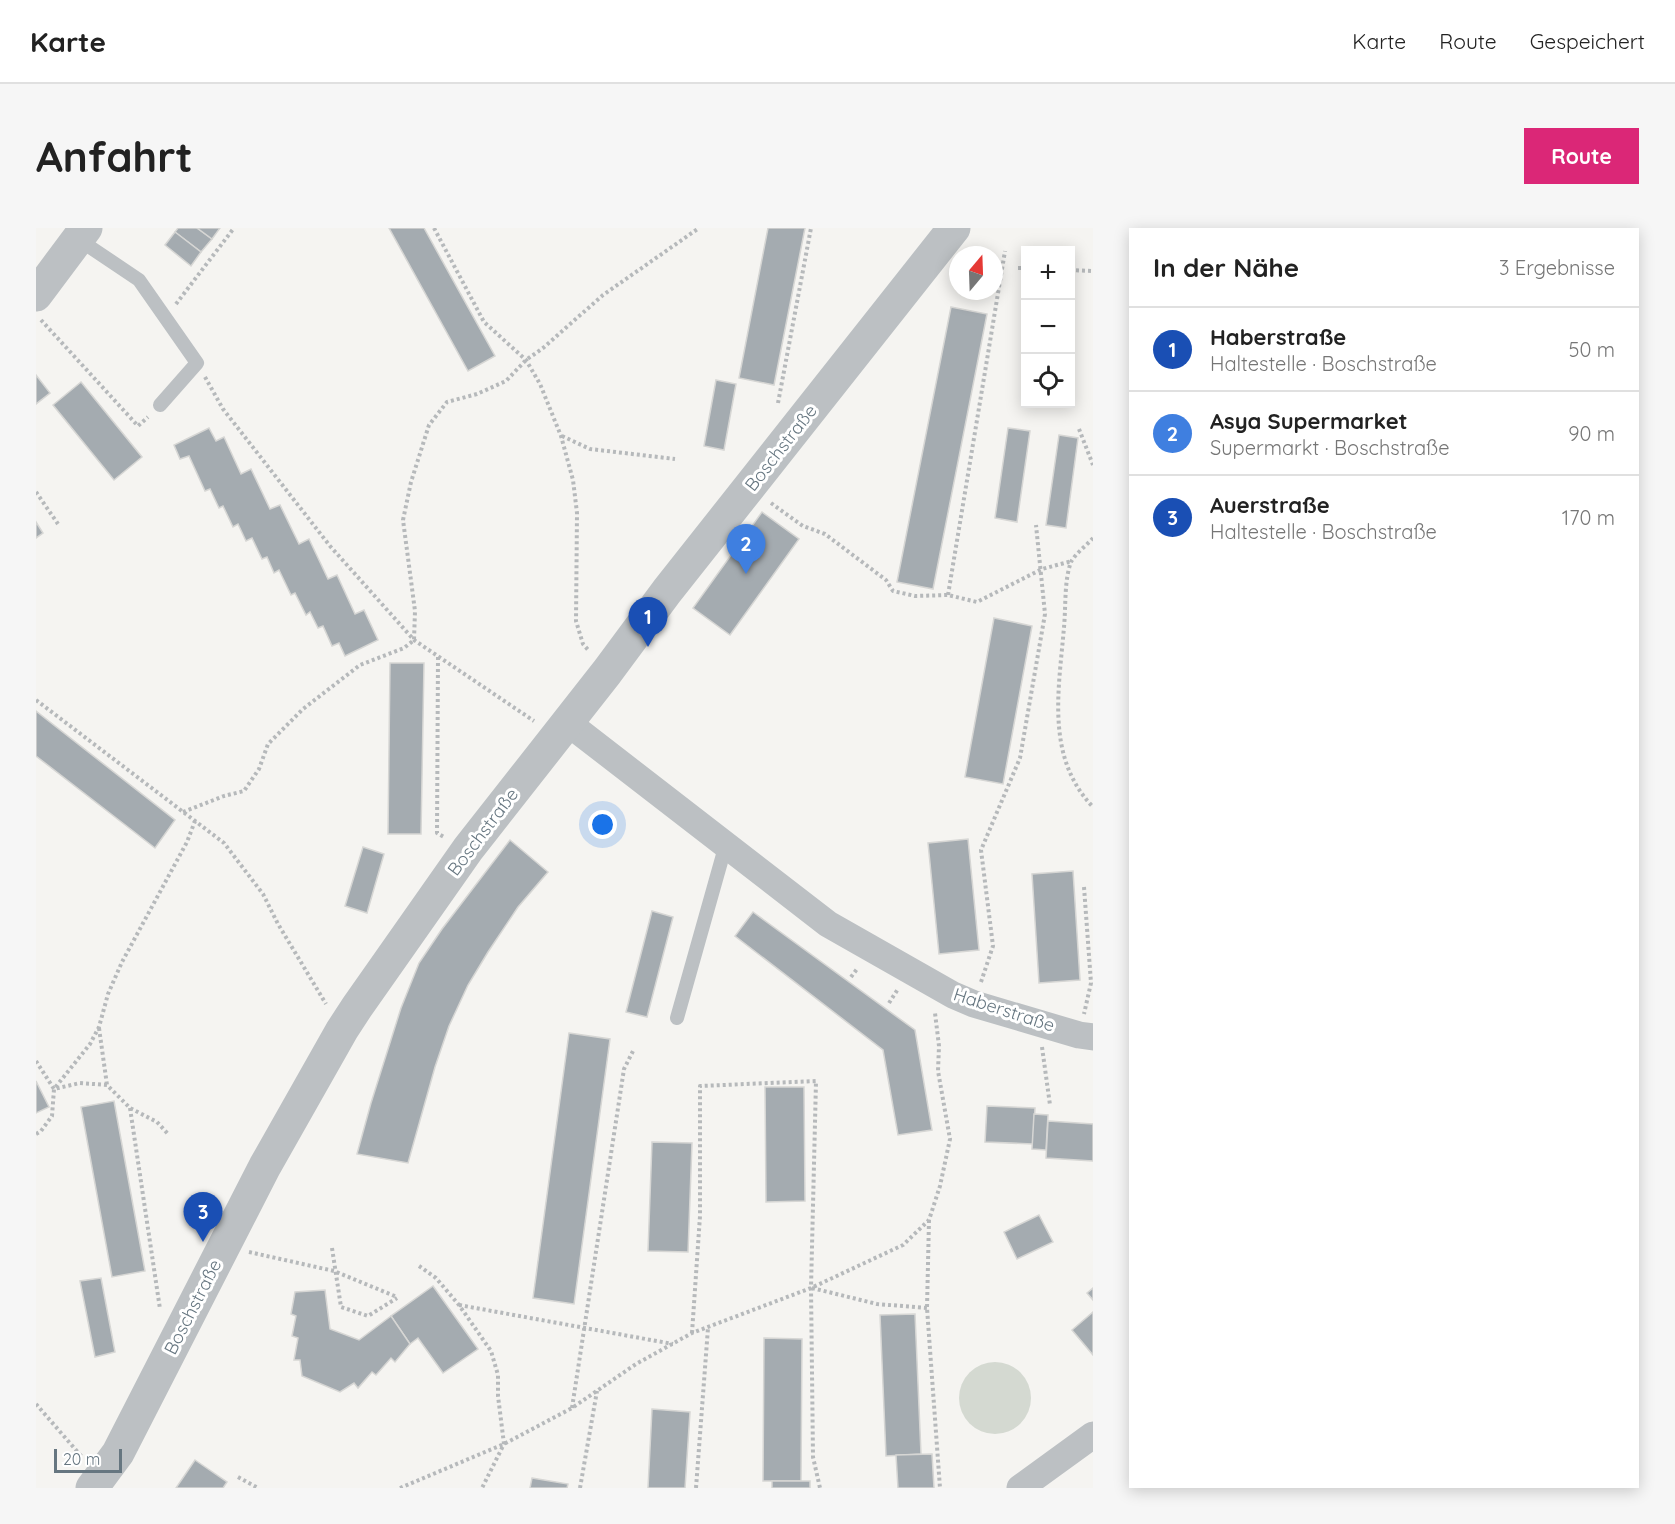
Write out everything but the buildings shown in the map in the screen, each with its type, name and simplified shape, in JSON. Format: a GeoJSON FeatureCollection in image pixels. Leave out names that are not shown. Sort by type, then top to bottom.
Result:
{"type":"FeatureCollection","features":[{"type":"Feature","properties":{"kind":"street","name":"Boschstraße"},"geometry":{"type":"LineString","coordinates":[[96,1483],[118,1453],[265,1166],[342,1030],[468,849],[607,672],[667,591],[954,228]]}},
{"type":"Feature","properties":{"kind":"street"},"geometry":{"type":"LineString","coordinates":[[36,295],[82,233]]}},
{"type":"Feature","properties":{"kind":"street","name":"Haberstraße"},"geometry":{"type":"LineString","coordinates":[[562,730],[726,844],[828,924],[953,996],[1086,1036]]}},
{"type":"Feature","properties":{"kind":"street"},"geometry":{"type":"LineString","coordinates":[[1020,1488],[1093,1435]]}},
{"type":"Feature","properties":{"kind":"lane"},"geometry":{"type":"LineString","coordinates":[[82,233],[139,280],[197,363],[160,405]]}},
{"type":"Feature","properties":{"kind":"lane"},"geometry":{"type":"LineString","coordinates":[[677,1018],[726,844]]}},
{"type":"Feature","properties":{"kind":"path"},"geometry":{"type":"LineString","coordinates":[[166,318],[234,228]]}},
{"type":"Feature","properties":{"kind":"path"},"geometry":{"type":"LineString","coordinates":[[434,228],[484,322],[526,360],[540,384],[561,436],[573,480],[577,513],[576,621],[584,644],[607,672]]}},
{"type":"Feature","properties":{"kind":"path"},"geometry":{"type":"LineString","coordinates":[[183,812],[244,791],[259,769],[268,744],[303,709],[360,665],[404,648],[414,640],[415,611],[403,520],[411,482],[429,425],[447,402],[477,394],[506,381],[526,360],[603,295],[699,228]]}},
{"type":"Feature","properties":{"kind":"path"},"geometry":{"type":"LineString","coordinates":[[778,403],[811,228]]}},
{"type":"Feature","properties":{"kind":"path"},"geometry":{"type":"LineString","coordinates":[[948,596],[1005,251]]}},
{"type":"Feature","properties":{"kind":"path"},"geometry":{"type":"LineString","coordinates":[[1075,270],[1093,271]]}},
{"type":"Feature","properties":{"kind":"path"},"geometry":{"type":"LineString","coordinates":[[36,315],[138,426],[160,405]]}},
{"type":"Feature","properties":{"kind":"path"},"geometry":{"type":"LineString","coordinates":[[197,363],[223,409],[330,546],[414,640],[562,730]]}},
{"type":"Feature","properties":{"kind":"path"},"geometry":{"type":"LineString","coordinates":[[1079,429],[1093,465]]}},
{"type":"Feature","properties":{"kind":"path"},"geometry":{"type":"LineString","coordinates":[[561,436],[590,450],[675,459]]}},
{"type":"Feature","properties":{"kind":"path"},"geometry":{"type":"LineString","coordinates":[[750,487],[803,526],[825,534],[886,580],[893,591],[915,596],[948,596],[977,602],[1042,569],[1072,561]]}},
{"type":"Feature","properties":{"kind":"path"},"geometry":{"type":"LineString","coordinates":[[36,492],[58,524]]}},
{"type":"Feature","properties":{"kind":"path"},"geometry":{"type":"LineString","coordinates":[[974,1004],[993,946],[981,850],[1020,758],[1045,614],[1036,525]]}},
{"type":"Feature","properties":{"kind":"path"},"geometry":{"type":"LineString","coordinates":[[1092,805],[1079,793],[1066,765],[1057,705],[1067,588],[1072,561],[1093,538]]}},
{"type":"Feature","properties":{"kind":"path"},"geometry":{"type":"LineString","coordinates":[[438,656],[437,833],[468,849]]}},
{"type":"Feature","properties":{"kind":"path"},"geometry":{"type":"LineString","coordinates":[[36,699],[224,843],[263,894],[278,924],[342,1030]]}},
{"type":"Feature","properties":{"kind":"path"},"geometry":{"type":"LineString","coordinates":[[36,1134],[52,1116],[54,1089],[90,1044],[99,1027],[108,994],[122,962],[187,842],[195,820]]}},
{"type":"Feature","properties":{"kind":"path"},"geometry":{"type":"LineString","coordinates":[[1084,887],[1091,983],[1086,1036]]}},
{"type":"Feature","properties":{"kind":"path"},"geometry":{"type":"LineString","coordinates":[[932,983],[939,1046],[938,1071],[950,1139],[940,1186],[929,1220],[927,1308],[940,1488]]}},
{"type":"Feature","properties":{"kind":"path"},"geometry":{"type":"LineString","coordinates":[[1039,1023],[1050,1105]]}},
{"type":"Feature","properties":{"kind":"path"},"geometry":{"type":"LineString","coordinates":[[99,1027],[107,1085],[130,1108],[157,1122],[169,1135]]}},
{"type":"Feature","properties":{"kind":"path"},"geometry":{"type":"LineString","coordinates":[[572,1408],[624,1069],[633,1052]]}},
{"type":"Feature","properties":{"kind":"path"},"geometry":{"type":"LineString","coordinates":[[36,1060],[54,1089]]}},
{"type":"Feature","properties":{"kind":"path"},"geometry":{"type":"LineString","coordinates":[[692,1333],[700,1216],[700,1086],[816,1081],[811,1288],[813,1457],[820,1488]]}},
{"type":"Feature","properties":{"kind":"path"},"geometry":{"type":"LineString","coordinates":[[54,1089],[80,1083],[107,1085]]}},
{"type":"Feature","properties":{"kind":"path"},"geometry":{"type":"LineString","coordinates":[[130,1108],[161,1313],[183,1327]]}},
{"type":"Feature","properties":{"kind":"path"},"geometry":{"type":"LineString","coordinates":[[400,1488],[504,1444],[572,1408],[636,1364],[692,1333],[811,1288],[903,1245],[929,1220]]}},
{"type":"Feature","properties":{"kind":"path"},"geometry":{"type":"LineString","coordinates":[[224,1247],[334,1271],[397,1298],[368,1316],[341,1306],[334,1271],[332,1248]]}},
{"type":"Feature","properties":{"kind":"path"},"geometry":{"type":"LineString","coordinates":[[419,1266],[436,1278],[459,1305],[491,1351],[498,1375],[498,1396],[504,1444],[482,1488]]}},
{"type":"Feature","properties":{"kind":"path"},"geometry":{"type":"LineString","coordinates":[[811,1288],[877,1304],[927,1308]]}},
{"type":"Feature","properties":{"kind":"path"},"geometry":{"type":"LineString","coordinates":[[459,1305],[673,1344]]}},
{"type":"Feature","properties":{"kind":"path"},"geometry":{"type":"LineString","coordinates":[[696,1488],[708,1328]]}},
{"type":"Feature","properties":{"kind":"path"},"geometry":{"type":"LineString","coordinates":[[580,1488],[597,1391]]}},
{"type":"Feature","properties":{"kind":"path"},"geometry":{"type":"LineString","coordinates":[[36,1404],[96,1483]]}},
{"type":"Feature","properties":{"kind":"path"},"geometry":{"type":"LineString","coordinates":[[238,1477],[258,1488]]}},
{"type":"Feature","properties":{"kind":"shaded area"},"geometry":{"type":"Polygon","coordinates":[[[995,1362],[1015,1368],[1025,1378],[1031,1398],[1025,1418],[1015,1428],[995,1434],[975,1428],[965,1418],[959,1398],[965,1378],[975,1368],[995,1362]]]}},
{"type":"Feature","properties":{"kind":"place","name":"Asya Supermarket"},"geometry":{"type":"Point","coordinates":[746,574]}},
{"type":"Feature","properties":{"kind":"place","name":"Haberstraße"},"geometry":{"type":"Point","coordinates":[648,647]}},
{"type":"Feature","properties":{"kind":"place","name":"Auerstraße"},"geometry":{"type":"Point","coordinates":[203,1242]}}]}
